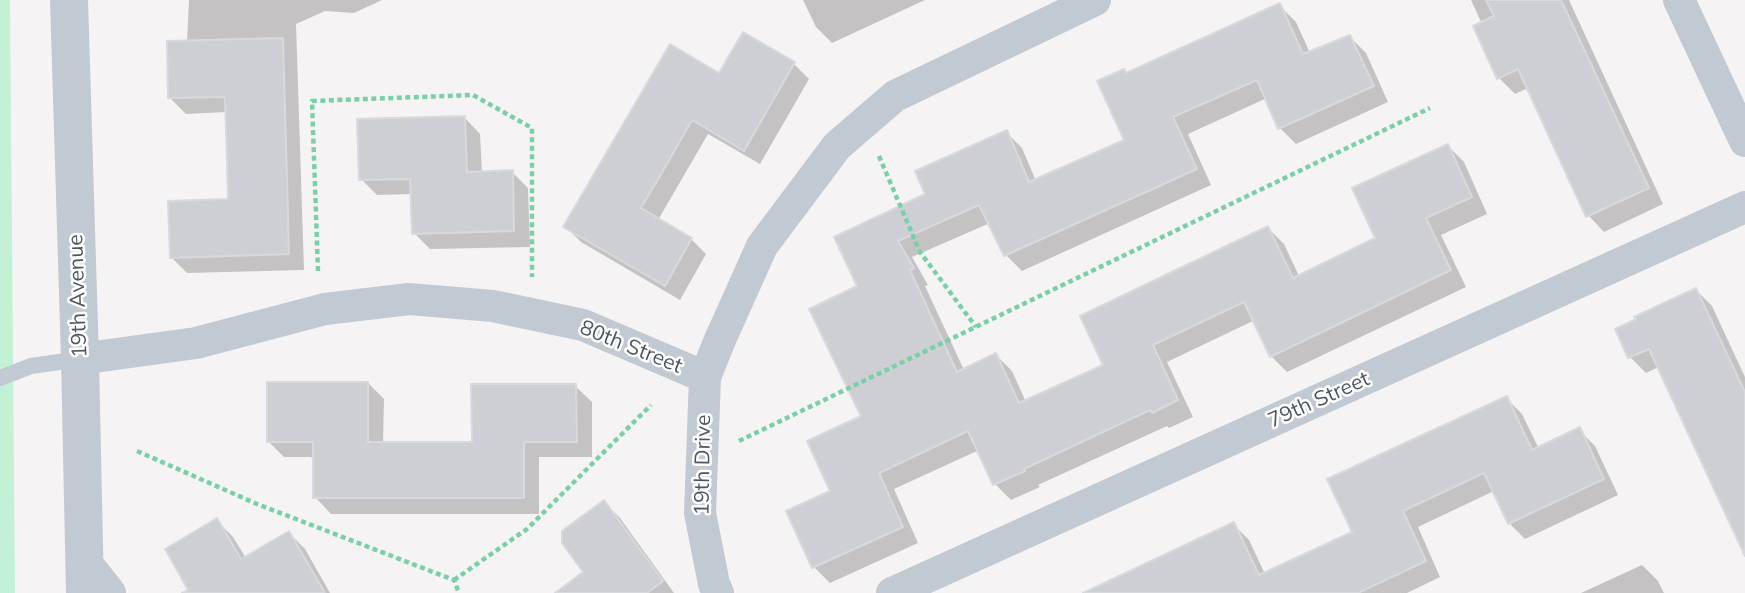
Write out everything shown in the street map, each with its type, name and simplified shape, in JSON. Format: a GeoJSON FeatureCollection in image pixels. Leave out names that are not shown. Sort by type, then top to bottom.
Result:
{"type":"FeatureCollection","features":[{"type":"Feature","properties":{"kind":"street","name":"19th Avenue"},"geometry":{"type":"LineString","coordinates":[[69,0],[84,577]]}},
{"type":"Feature","properties":{"kind":"street","name":"80th Street"},"geometry":{"type":"LineString","coordinates":[[80,359],[196,344],[325,309],[409,299],[493,306],[583,325],[705,377],[762,246],[837,146],[895,96],[1095,0]]}},
{"type":"Feature","properties":{"kind":"street"},"geometry":{"type":"LineString","coordinates":[[1679,0],[1745,141]]}},
{"type":"Feature","properties":{"kind":"street","name":"79th Street"},"geometry":{"type":"LineString","coordinates":[[892,593],[1745,207]]}},
{"type":"Feature","properties":{"kind":"street","name":"19th Drive"},"geometry":{"type":"LineString","coordinates":[[705,377],[700,513],[718,593]]}},
{"type":"Feature","properties":{"kind":"street"},"geometry":{"type":"LineString","coordinates":[[84,577],[110,593]]}},
{"type":"Feature","properties":{"kind":"lane","name":"80th Street"},"geometry":{"type":"LineString","coordinates":[[0,379],[31,366],[80,359]]}},
{"type":"Feature","properties":{"kind":"path"},"geometry":{"type":"LineString","coordinates":[[318,271],[312,101],[473,95],[533,128],[532,285]]}},
{"type":"Feature","properties":{"kind":"path"},"geometry":{"type":"LineString","coordinates":[[739,441],[1430,108]]}},
{"type":"Feature","properties":{"kind":"path"},"geometry":{"type":"LineString","coordinates":[[878,153],[920,252],[976,327]]}},
{"type":"Feature","properties":{"kind":"path"},"geometry":{"type":"LineString","coordinates":[[454,580],[527,529],[652,405]]}},
{"type":"Feature","properties":{"kind":"path"},"geometry":{"type":"LineString","coordinates":[[137,451],[257,504],[454,580],[459,593]]}},
{"type":"Feature","properties":{"kind":"green space"},"geometry":{"type":"Polygon","coordinates":[[[0,0],[10,0],[15,593],[0,593],[0,0]]]}},
{"type":"Feature","properties":{"kind":"building"},"geometry":{"type":"Polygon","coordinates":[[[1486,0],[1561,0],[1649,188],[1586,217],[1518,69],[1497,79],[1473,26],[1494,16],[1486,0]]]}},
{"type":"Feature","properties":{"kind":"building"},"geometry":{"type":"Polygon","coordinates":[[[1280,3],[1303,54],[1350,35],[1374,86],[1278,129],[1257,80],[1173,117],[1197,169],[1004,256],[979,205],[898,241],[914,268],[910,270],[957,372],[996,353],[1019,403],[1103,365],[1080,316],[1268,226],[1293,278],[1375,238],[1352,188],[1448,144],[1472,197],[1426,218],[1451,270],[1270,357],[1244,302],[1153,345],[1178,400],[1152,413],[1150,410],[993,485],[968,431],[879,473],[903,527],[812,568],[786,511],[830,491],[807,441],[861,416],[809,309],[857,286],[834,237],[925,194],[915,171],[1007,130],[1029,182],[1124,140],[1097,81],[1124,69],[1126,73],[1280,3]]]}},
{"type":"Feature","properties":{"kind":"building"},"geometry":{"type":"Polygon","coordinates":[[[743,32],[795,62],[744,151],[692,120],[641,208],[692,238],[665,286],[563,227],[670,44],[719,73],[743,32]]]}},
{"type":"Feature","properties":{"kind":"building"},"geometry":{"type":"Polygon","coordinates":[[[283,38],[289,254],[170,258],[168,201],[228,199],[225,97],[168,98],[167,41],[283,38]]]}},
{"type":"Feature","properties":{"kind":"building"},"geometry":{"type":"Polygon","coordinates":[[[465,116],[467,172],[513,170],[514,231],[412,234],[410,179],[359,180],[357,119],[465,116]]]}},
{"type":"Feature","properties":{"kind":"building"},"geometry":{"type":"Polygon","coordinates":[[[1696,288],[1745,392],[1745,556],[1649,349],[1628,358],[1615,329],[1636,319],[1634,317],[1696,288]]]}},
{"type":"Feature","properties":{"kind":"building"},"geometry":{"type":"Polygon","coordinates":[[[267,382],[368,382],[368,442],[472,442],[471,384],[576,384],[577,442],[524,442],[524,498],[313,498],[313,442],[267,442],[267,382]]]}},
{"type":"Feature","properties":{"kind":"building"},"geometry":{"type":"Polygon","coordinates":[[[1507,396],[1532,450],[1580,427],[1604,479],[1508,524],[1484,473],[1403,511],[1426,561],[1358,593],[1083,593],[1234,522],[1259,575],[1352,532],[1327,479],[1507,396]]]}},
{"type":"Feature","properties":{"kind":"building"},"geometry":{"type":"Polygon","coordinates":[[[604,500],[663,581],[647,593],[555,593],[583,572],[562,543],[562,531],[604,500]]]}},
{"type":"Feature","properties":{"kind":"building"},"geometry":{"type":"Polygon","coordinates":[[[217,518],[241,559],[289,531],[325,593],[182,593],[188,590],[165,549],[217,518]]]}}]}
